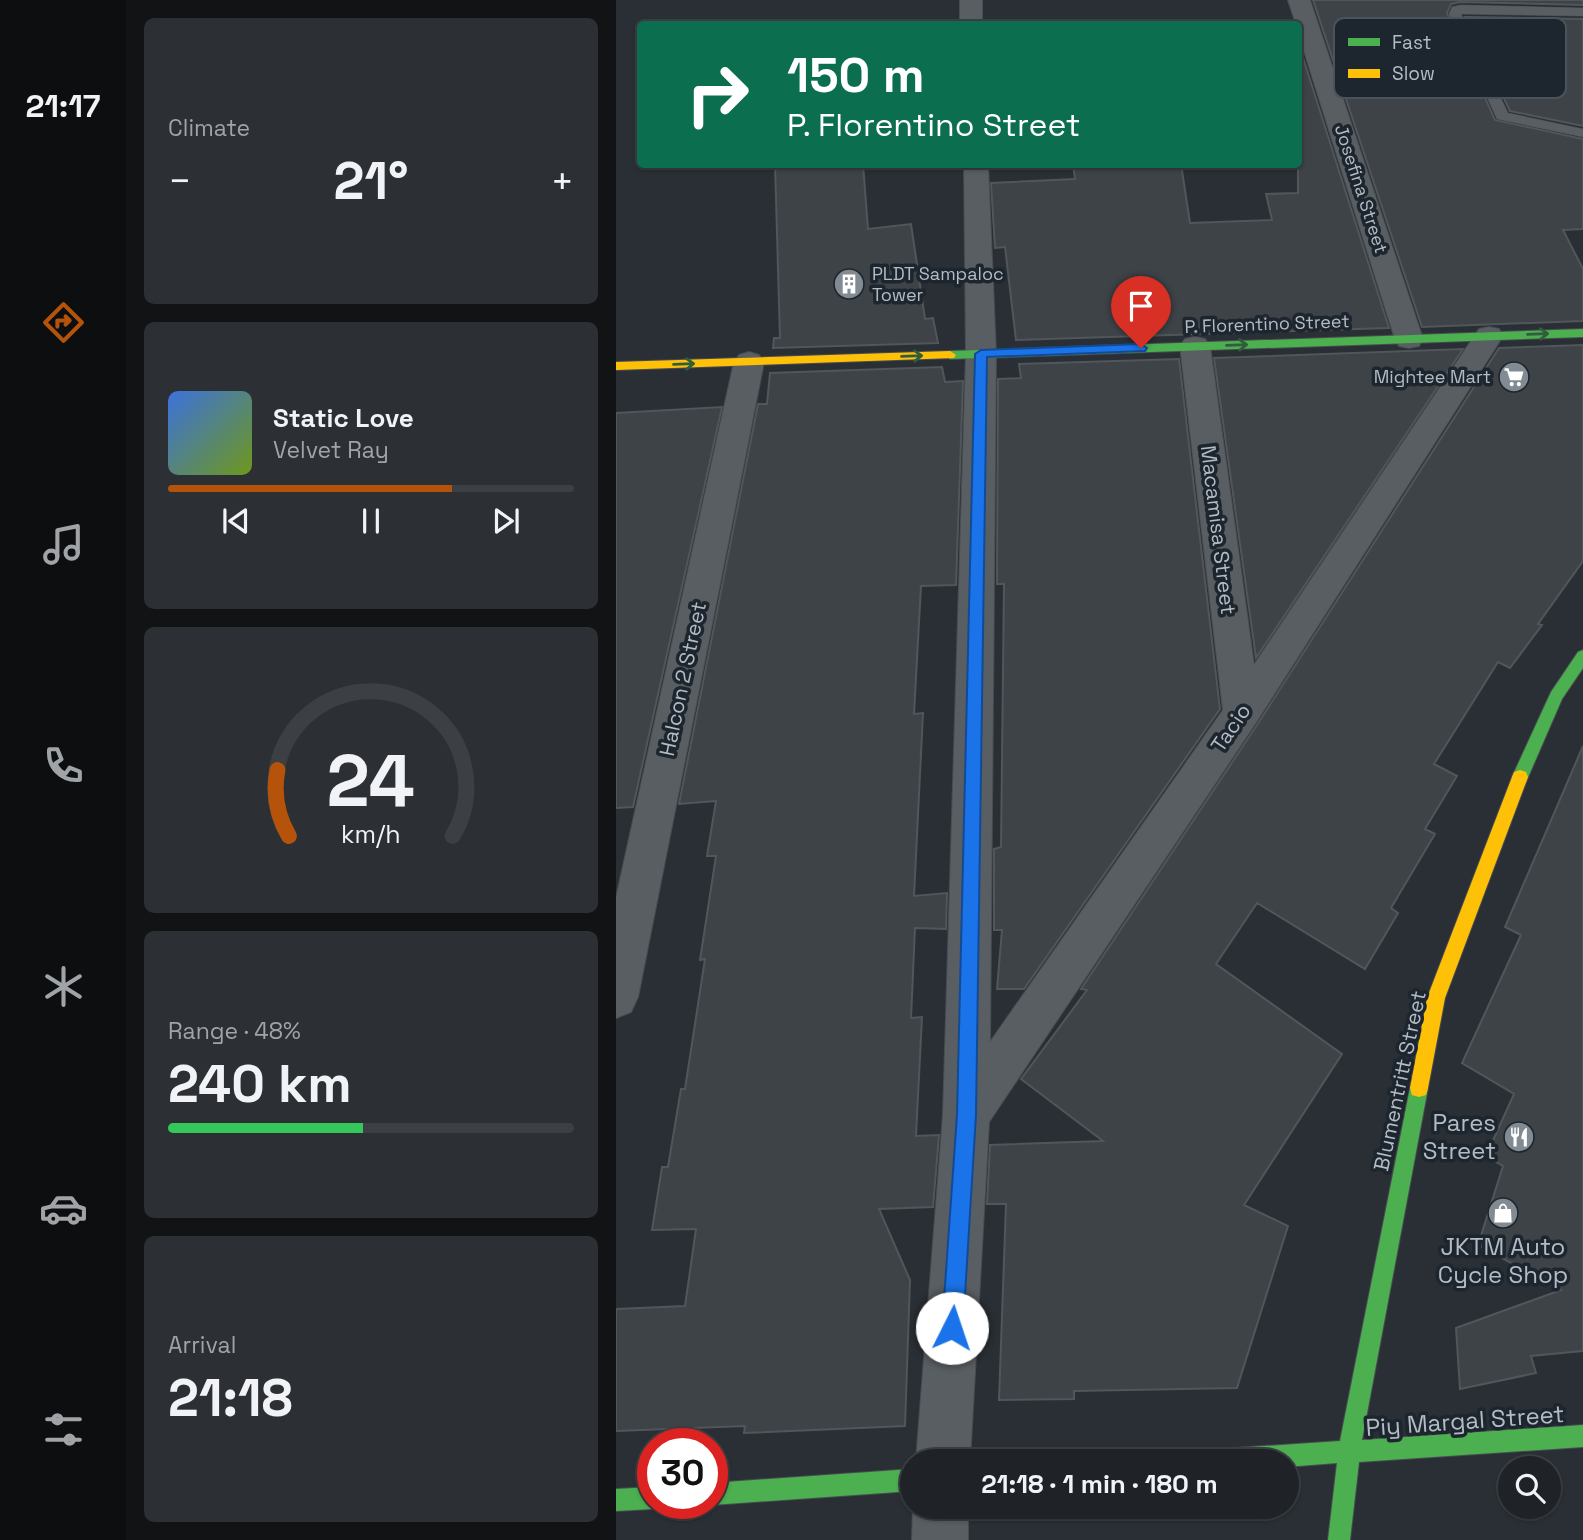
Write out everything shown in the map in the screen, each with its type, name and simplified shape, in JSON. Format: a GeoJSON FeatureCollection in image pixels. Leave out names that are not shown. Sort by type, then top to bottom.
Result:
{"type":"FeatureCollection","features":[{"type":"Feature","properties":{"kind":"street"},"geometry":{"type":"LineString","coordinates":[[971,0],[971,21]]}},
{"type":"Feature","properties":{"kind":"street","name":"Josefina Street"},"geometry":{"type":"LineString","coordinates":[[1299,0],[1409,339]]}},
{"type":"Feature","properties":{"kind":"street"},"geometry":{"type":"LineString","coordinates":[[944,1449],[966,1115],[981,354],[975,168]]}},
{"type":"Feature","properties":{"kind":"street","name":"P. Florentino Street"},"geometry":{"type":"LineString","coordinates":[[616,366],[1583,333]]}},
{"type":"Feature","properties":{"kind":"street","name":"Tacio"},"geometry":{"type":"LineString","coordinates":[[966,1115],[1242,713],[1489,336]]}},
{"type":"Feature","properties":{"kind":"street","name":"Macamisa Street"},"geometry":{"type":"LineString","coordinates":[[1195,346],[1242,713]]}},
{"type":"Feature","properties":{"kind":"street","name":"Halcon 2 Street"},"geometry":{"type":"LineString","coordinates":[[616,997],[749,362]]}},
{"type":"Feature","properties":{"kind":"street","name":"Blumentritt Street"},"geometry":{"type":"LineString","coordinates":[[1339,1540],[1349,1452],[1436,998],[1518,783],[1556,696],[1583,656]]}},
{"type":"Feature","properties":{"kind":"street","name":"Piy Margal Street"},"geometry":{"type":"LineString","coordinates":[[1299,1455],[1583,1436]]}},
{"type":"Feature","properties":{"kind":"street"},"geometry":{"type":"LineString","coordinates":[[728,1493],[900,1481]]}},
{"type":"Feature","properties":{"kind":"street"},"geometry":{"type":"LineString","coordinates":[[616,1500],[637,1499]]}},
{"type":"Feature","properties":{"kind":"street"},"geometry":{"type":"LineString","coordinates":[[940,1540],[941,1519]]}},
{"type":"Feature","properties":{"kind":"lane"},"geometry":{"type":"LineString","coordinates":[[1458,18],[1455,12],[1466,9],[1583,12]]}},
{"type":"Feature","properties":{"kind":"lane"},"geometry":{"type":"LineString","coordinates":[[1494,98],[1502,116],[1583,133]]}},
{"type":"Feature","properties":{"kind":"building"},"geometry":{"type":"Polygon","coordinates":[[[1313,0],[1583,0],[1583,5],[1460,2],[1451,4],[1447,13],[1449,18],[1334,18],[1334,63],[1313,0]]]}},
{"type":"Feature","properties":{"kind":"building"},"geometry":{"type":"Polygon","coordinates":[[[1566,19],[1583,19],[1583,126],[1510,111],[1504,98],[1566,98],[1566,19]]]}},
{"type":"Feature","properties":{"kind":"building"},"geometry":{"type":"Polygon","coordinates":[[[1302,55],[1389,328],[1016,340],[1005,247],[995,248],[991,183],[1075,179],[1074,168],[1182,168],[1190,223],[1272,220],[1266,194],[1298,193],[1298,168],[1302,168],[1302,55]]]}},
{"type":"Feature","properties":{"kind":"building"},"geometry":{"type":"Polygon","coordinates":[[[1346,98],[1485,98],[1495,120],[1583,139],[1583,229],[1563,230],[1583,269],[1583,321],[1422,327],[1346,98]]]}},
{"type":"Feature","properties":{"kind":"building","name":"PLDT Sampaloc Tower"},"geometry":{"type":"Polygon","coordinates":[[[775,168],[863,168],[868,229],[911,224],[925,319],[933,318],[938,343],[773,348],[774,338],[780,338],[775,168]]]}},
{"type":"Feature","properties":{"kind":"building"},"geometry":{"type":"Polygon","coordinates":[[[1583,345],[1583,561],[1538,624],[1542,625],[1510,668],[1498,662],[1434,764],[1457,776],[1425,829],[1435,834],[1391,908],[1398,913],[1365,969],[1257,903],[1216,964],[1342,1054],[1244,1205],[1288,1226],[1237,1388],[1074,1391],[1074,1399],[999,1400],[1006,1204],[987,1204],[990,1145],[1103,1141],[1021,1079],[1087,990],[1081,989],[1257,725],[1499,348],[1583,345]]]}},
{"type":"Feature","properties":{"kind":"building"},"geometry":{"type":"Polygon","coordinates":[[[1463,349],[1256,658],[1214,358],[1463,349]]]}},
{"type":"Feature","properties":{"kind":"building"},"geometry":{"type":"Polygon","coordinates":[[[1179,359],[1220,709],[1024,989],[997,989],[1002,930],[994,930],[994,849],[1001,847],[1004,584],[997,584],[998,379],[1021,378],[1019,364],[1179,359]]]}},
{"type":"Feature","properties":{"kind":"building"},"geometry":{"type":"Polygon","coordinates":[[[942,367],[945,382],[963,381],[956,585],[921,586],[914,714],[923,713],[914,896],[947,893],[946,929],[915,928],[911,1018],[922,1017],[916,1136],[939,1135],[933,1207],[879,1209],[910,1280],[905,1426],[744,1433],[745,1426],[637,1428],[637,1430],[616,1431],[616,1309],[685,1306],[696,1229],[652,1230],[662,1167],[668,1167],[681,1089],[685,1089],[705,959],[700,960],[716,856],[707,856],[716,801],[679,804],[758,404],[767,404],[770,373],[942,367]]]}},
{"type":"Feature","properties":{"kind":"building"},"geometry":{"type":"Polygon","coordinates":[[[722,407],[633,807],[616,808],[616,413],[722,407]]]}},
{"type":"Feature","properties":{"kind":"building"},"geometry":{"type":"Polygon","coordinates":[[[1583,746],[1583,1351],[1531,1356],[1536,1373],[1460,1389],[1456,1328],[1561,1290],[1478,1245],[1503,1166],[1486,1156],[1514,1094],[1462,1063],[1521,935],[1505,927],[1583,746]]]}},
{"type":"Feature","properties":{"kind":"traffic: fast"},"geometry":{"type":"LineString","coordinates":[[950,355],[1583,333]]}},
{"type":"Feature","properties":{"kind":"traffic: fast"},"geometry":{"type":"LineString","coordinates":[[1520,777],[1556,696],[1583,656]]}},
{"type":"Feature","properties":{"kind":"traffic: fast"},"geometry":{"type":"LineString","coordinates":[[1339,1540],[1349,1452],[1419,1088]]}},
{"type":"Feature","properties":{"kind":"traffic: fast"},"geometry":{"type":"LineString","coordinates":[[1299,1455],[1583,1436]]}},
{"type":"Feature","properties":{"kind":"traffic: fast"},"geometry":{"type":"LineString","coordinates":[[728,1493],[900,1481]]}},
{"type":"Feature","properties":{"kind":"traffic: fast"},"geometry":{"type":"LineString","coordinates":[[616,1500],[637,1499]]}},
{"type":"Feature","properties":{"kind":"traffic: slow"},"geometry":{"type":"LineString","coordinates":[[616,366],[950,355]]}},
{"type":"Feature","properties":{"kind":"traffic: slow"},"geometry":{"type":"LineString","coordinates":[[1419,1088],[1436,998],[1520,777]]}},
{"type":"Feature","properties":{"kind":"place","name":"PLDT Sampaloc Tower"},"geometry":{"type":"Point","coordinates":[849,284]}},
{"type":"Feature","properties":{"kind":"place","name":"Mightee Mart"},"geometry":{"type":"Point","coordinates":[1514,377]}},
{"type":"Feature","properties":{"kind":"place","name":"Pares Street"},"geometry":{"type":"Point","coordinates":[1519,1137]}},
{"type":"Feature","properties":{"kind":"place","name":"JKTM Auto Cycle Shop"},"geometry":{"type":"Point","coordinates":[1503,1213]}},
{"type":"Feature","properties":{"kind":"route"},"geometry":{"type":"LineString","coordinates":[[952,1328],[966,1115],[981,354],[1141,348]]}}]}
